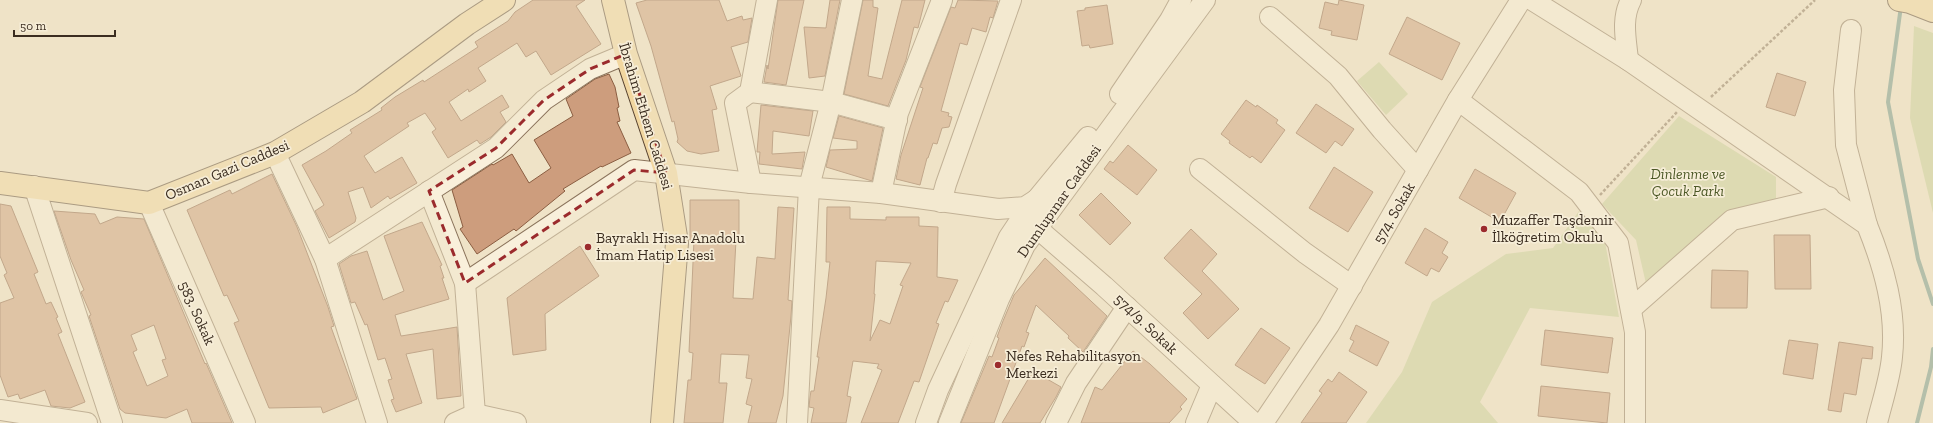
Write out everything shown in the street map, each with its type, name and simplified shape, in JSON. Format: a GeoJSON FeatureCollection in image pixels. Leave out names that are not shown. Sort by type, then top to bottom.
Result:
{"type":"FeatureCollection","features":[{"type":"Feature","properties":{"kind":"main road","name":"Osman Gazi Caddesi"},"geometry":{"type":"LineString","coordinates":[[467,24],[491,0]]}},
{"type":"Feature","properties":{"kind":"main road","name":"Osman Gazi Caddesi"},"geometry":{"type":"LineString","coordinates":[[0,183],[34,186],[149,203],[275,153],[362,102],[467,24],[504,0]]}},
{"type":"Feature","properties":{"kind":"main road","name":"İbrahim Ethem Caddesi"},"geometry":{"type":"LineString","coordinates":[[613,0],[626,54],[666,173],[677,243],[662,423]]}},
{"type":"Feature","properties":{"kind":"main road"},"geometry":{"type":"LineString","coordinates":[[1904,1],[1933,13]]}},
{"type":"Feature","properties":{"kind":"street"},"geometry":{"type":"LineString","coordinates":[[751,183],[735,103],[750,92],[767,0]]}},
{"type":"Feature","properties":{"kind":"street"},"geometry":{"type":"LineString","coordinates":[[797,423],[809,187],[831,102],[852,0]]}},
{"type":"Feature","properties":{"kind":"street"},"geometry":{"type":"LineString","coordinates":[[881,193],[897,120],[942,0]]}},
{"type":"Feature","properties":{"kind":"street"},"geometry":{"type":"LineString","coordinates":[[941,202],[1011,0]]}},
{"type":"Feature","properties":{"kind":"street","name":"Dumlupınar Caddesi"},"geometry":{"type":"LineString","coordinates":[[926,423],[938,390],[1009,237],[1023,216],[1104,116],[1170,20],[1181,0]]}},
{"type":"Feature","properties":{"kind":"street","name":"Dumlupınar Caddesi"},"geometry":{"type":"LineString","coordinates":[[949,423],[999,299],[1025,245],[1205,0]]}},
{"type":"Feature","properties":{"kind":"street","name":"574. Sokak"},"geometry":{"type":"LineString","coordinates":[[1263,423],[1329,325],[1458,100],[1521,0]]}},
{"type":"Feature","properties":{"kind":"street"},"geometry":{"type":"LineString","coordinates":[[1532,0],[1628,60],[1867,225]]}},
{"type":"Feature","properties":{"kind":"street"},"geometry":{"type":"LineString","coordinates":[[1628,60],[1624,22],[1626,10],[1631,0]]}},
{"type":"Feature","properties":{"kind":"street"},"geometry":{"type":"LineString","coordinates":[[1270,17],[1338,76],[1382,130],[1418,170]]}},
{"type":"Feature","properties":{"kind":"street"},"geometry":{"type":"LineString","coordinates":[[1851,30],[1844,90],[1846,145],[1867,225],[1875,244],[1892,306],[1892,357],[1877,423]]}},
{"type":"Feature","properties":{"kind":"street"},"geometry":{"type":"LineString","coordinates":[[325,259],[496,148],[544,100],[590,69],[626,54]]}},
{"type":"Feature","properties":{"kind":"street"},"geometry":{"type":"LineString","coordinates":[[750,92],[831,102],[897,120]]}},
{"type":"Feature","properties":{"kind":"street"},"geometry":{"type":"LineString","coordinates":[[1458,100],[1579,192],[1618,243],[1635,332],[1635,423]]}},
{"type":"Feature","properties":{"kind":"street"},"geometry":{"type":"LineString","coordinates":[[275,153],[325,259],[377,423]]}},
{"type":"Feature","properties":{"kind":"street"},"geometry":{"type":"LineString","coordinates":[[1200,169],[1305,253],[1352,286]]}},
{"type":"Feature","properties":{"kind":"street"},"geometry":{"type":"LineString","coordinates":[[465,283],[634,170],[751,183],[881,193],[998,209],[1025,207],[1039,198]]}},
{"type":"Feature","properties":{"kind":"street"},"geometry":{"type":"LineString","coordinates":[[34,186],[112,423]]}},
{"type":"Feature","properties":{"kind":"street"},"geometry":{"type":"LineString","coordinates":[[429,191],[465,283],[475,414]]}},
{"type":"Feature","properties":{"kind":"street"},"geometry":{"type":"LineString","coordinates":[[1630,309],[1732,220],[1829,198]]}},
{"type":"Feature","properties":{"kind":"street"},"geometry":{"type":"LineString","coordinates":[[941,202],[990,218],[1004,229],[1009,237]]}},
{"type":"Feature","properties":{"kind":"street","name":"583. Sokak"},"geometry":{"type":"LineString","coordinates":[[149,203],[244,423]]}},
{"type":"Feature","properties":{"kind":"street","name":"574/9. Sokak"},"geometry":{"type":"LineString","coordinates":[[1036,229],[1045,235],[1127,307],[1254,423]]}},
{"type":"Feature","properties":{"kind":"street"},"geometry":{"type":"LineString","coordinates":[[1056,423],[1076,383],[1127,307]]}},
{"type":"Feature","properties":{"kind":"street"},"geometry":{"type":"LineString","coordinates":[[1196,423],[1212,384]]}},
{"type":"Feature","properties":{"kind":"street"},"geometry":{"type":"LineString","coordinates":[[0,410],[87,423]]}},
{"type":"Feature","properties":{"kind":"street"},"geometry":{"type":"LineString","coordinates":[[455,423],[475,414],[516,423]]}},
{"type":"Feature","properties":{"kind":"path"},"geometry":{"type":"LineString","coordinates":[[1590,206],[1693,105],[1815,0]]}},
{"type":"Feature","properties":{"kind":"highlighted area"},"geometry":{"type":"Polygon","coordinates":[[[626,54],[666,173],[634,170],[465,283],[429,191],[496,148],[544,100],[590,69],[626,54]]]}},
{"type":"Feature","properties":{"kind":"green space"},"geometry":{"type":"Polygon","coordinates":[[[1914,26],[1933,33],[1933,213],[1910,118],[1914,26]]]}},
{"type":"Feature","properties":{"kind":"green space"},"geometry":{"type":"Polygon","coordinates":[[[1379,62],[1408,94],[1386,115],[1357,81],[1379,62]]]}},
{"type":"Feature","properties":{"kind":"green space","name":"Dinlenme ve Çocuk Parkı"},"geometry":{"type":"Polygon","coordinates":[[[1679,116],[1776,177],[1776,203],[1647,288],[1636,240],[1602,204],[1679,116]]]}},
{"type":"Feature","properties":{"kind":"green space"},"geometry":{"type":"Polygon","coordinates":[[[1579,211],[1605,242],[1619,317],[1530,308],[1480,402],[1498,423],[1366,423],[1402,372],[1432,302],[1506,254],[1553,248],[1579,211]]]}},
{"type":"Feature","properties":{"kind":"building"},"geometry":{"type":"Polygon","coordinates":[[[533,0],[585,0],[576,6],[601,44],[551,75],[536,51],[526,57],[517,43],[478,68],[486,81],[469,92],[468,89],[449,102],[461,121],[502,95],[509,107],[500,112],[506,122],[491,137],[480,144],[477,140],[448,158],[432,132],[436,129],[425,113],[407,123],[409,126],[364,156],[375,173],[402,157],[417,183],[390,199],[388,196],[371,208],[363,187],[348,192],[356,218],[355,222],[329,238],[315,211],[324,205],[302,165],[352,133],[350,130],[382,110],[381,108],[395,97],[423,80],[424,82],[478,47],[475,42],[508,21],[515,12],[533,0]]]}},
{"type":"Feature","properties":{"kind":"building"},"geometry":{"type":"Polygon","coordinates":[[[647,0],[719,0],[727,21],[742,16],[743,20],[752,18],[748,42],[731,47],[741,76],[710,86],[717,109],[712,110],[719,151],[701,154],[687,151],[677,142],[678,139],[674,121],[672,122],[651,46],[636,3],[647,0]]]}},
{"type":"Feature","properties":{"kind":"building"},"geometry":{"type":"Polygon","coordinates":[[[778,0],[804,0],[786,85],[764,82],[767,65],[768,69],[778,0]]]}},
{"type":"Feature","properties":{"kind":"building"},"geometry":{"type":"Polygon","coordinates":[[[830,0],[840,0],[825,76],[809,78],[804,27],[826,28],[830,0]]]}},
{"type":"Feature","properties":{"kind":"building"},"geometry":{"type":"Polygon","coordinates":[[[863,0],[873,0],[873,7],[878,8],[868,76],[882,79],[902,0],[925,0],[918,28],[914,27],[906,60],[888,106],[844,94],[863,0]]]}},
{"type":"Feature","properties":{"kind":"building"},"geometry":{"type":"Polygon","coordinates":[[[958,0],[998,1],[993,18],[990,17],[986,32],[972,28],[967,45],[960,43],[941,111],[949,113],[948,116],[952,117],[949,127],[942,128],[937,144],[933,143],[927,158],[920,185],[896,179],[901,155],[923,88],[920,87],[951,7],[955,8],[958,0]]]}},
{"type":"Feature","properties":{"kind":"building"},"geometry":{"type":"Polygon","coordinates":[[[1339,0],[1364,5],[1357,40],[1331,35],[1332,31],[1319,28],[1325,2],[1338,5],[1339,0]]]}},
{"type":"Feature","properties":{"kind":"building"},"geometry":{"type":"Polygon","coordinates":[[[1107,5],[1113,44],[1090,48],[1089,45],[1082,46],[1077,11],[1085,10],[1085,8],[1107,5]]]}},
{"type":"Feature","properties":{"kind":"building"},"geometry":{"type":"Polygon","coordinates":[[[1407,17],[1460,43],[1442,80],[1389,54],[1407,17]]]}},
{"type":"Feature","properties":{"kind":"building"},"geometry":{"type":"Polygon","coordinates":[[[1777,73],[1806,82],[1795,116],[1766,107],[1777,73]]]}},
{"type":"Feature","properties":{"kind":"building"},"geometry":{"type":"Polygon","coordinates":[[[609,74],[615,87],[619,107],[617,108],[620,121],[617,122],[631,153],[602,167],[601,166],[563,189],[565,191],[516,231],[514,229],[477,254],[460,229],[463,227],[452,190],[492,164],[493,165],[512,154],[529,183],[551,168],[534,140],[573,116],[566,99],[595,79],[609,74]]]}},
{"type":"Feature","properties":{"kind":"building"},"geometry":{"type":"Polygon","coordinates":[[[1246,100],[1256,107],[1257,105],[1278,120],[1276,123],[1285,130],[1261,163],[1252,156],[1250,158],[1229,143],[1230,141],[1221,134],[1246,100]]]}},
{"type":"Feature","properties":{"kind":"building"},"geometry":{"type":"Polygon","coordinates":[[[1316,104],[1354,129],[1342,146],[1335,141],[1326,153],[1296,133],[1316,104]]]}},
{"type":"Feature","properties":{"kind":"building"},"geometry":{"type":"Polygon","coordinates":[[[761,105],[813,111],[809,136],[773,131],[772,154],[805,152],[802,169],[759,164],[760,152],[757,152],[761,105]]]}},
{"type":"Feature","properties":{"kind":"building"},"geometry":{"type":"Polygon","coordinates":[[[839,116],[883,128],[872,181],[826,167],[830,150],[857,149],[857,141],[833,138],[839,116]]]}},
{"type":"Feature","properties":{"kind":"building"},"geometry":{"type":"Polygon","coordinates":[[[1128,145],[1157,170],[1137,195],[1104,169],[1110,161],[1113,163],[1128,145]]]}},
{"type":"Feature","properties":{"kind":"building"},"geometry":{"type":"Polygon","coordinates":[[[1334,167],[1373,192],[1348,232],[1309,208],[1334,167]]]}},
{"type":"Feature","properties":{"kind":"building"},"geometry":{"type":"Polygon","coordinates":[[[1475,169],[1516,193],[1500,222],[1459,198],[1475,169]]]}},
{"type":"Feature","properties":{"kind":"building"},"geometry":{"type":"Polygon","coordinates":[[[272,174],[297,227],[328,307],[334,326],[331,327],[357,399],[323,413],[321,407],[269,408],[234,323],[239,321],[227,295],[224,296],[187,210],[230,190],[232,194],[272,174]]]}},
{"type":"Feature","properties":{"kind":"building"},"geometry":{"type":"Polygon","coordinates":[[[1101,193],[1131,223],[1110,245],[1079,215],[1101,193]]]}},
{"type":"Feature","properties":{"kind":"building"},"geometry":{"type":"Polygon","coordinates":[[[690,200],[739,200],[739,240],[736,240],[733,298],[753,299],[757,257],[775,259],[778,207],[794,208],[788,300],[792,301],[791,316],[783,396],[776,423],[748,423],[752,406],[746,404],[752,379],[746,378],[749,355],[721,354],[719,383],[727,383],[723,423],[684,423],[688,380],[691,380],[693,353],[689,352],[694,240],[690,240],[690,200]]]}},
{"type":"Feature","properties":{"kind":"building"},"geometry":{"type":"Polygon","coordinates":[[[0,204],[11,206],[38,272],[34,274],[46,304],[51,302],[58,317],[56,318],[62,332],[58,334],[85,402],[70,408],[51,406],[45,390],[20,399],[18,394],[8,397],[0,375],[0,303],[14,298],[4,275],[7,273],[0,256],[0,204]]]}},
{"type":"Feature","properties":{"kind":"building"},"geometry":{"type":"Polygon","coordinates":[[[827,207],[850,207],[850,219],[886,220],[886,217],[919,217],[919,226],[938,227],[937,277],[958,280],[948,302],[945,301],[936,323],[939,324],[919,382],[914,381],[898,423],[861,423],[882,370],[877,368],[879,364],[853,361],[847,396],[851,397],[846,423],[811,423],[814,408],[809,407],[810,397],[811,391],[814,391],[819,357],[817,357],[830,262],[826,262],[827,207]],[[876,261],[875,294],[870,341],[880,320],[890,324],[903,286],[900,285],[911,263],[876,261]]]}},
{"type":"Feature","properties":{"kind":"building"},"geometry":{"type":"Polygon","coordinates":[[[54,211],[95,214],[100,224],[117,217],[144,219],[205,364],[206,363],[232,423],[192,423],[187,409],[166,418],[125,413],[120,409],[89,316],[91,315],[81,292],[84,290],[71,260],[54,211]],[[154,325],[131,335],[137,350],[133,352],[147,386],[168,376],[162,360],[166,359],[154,325]]]}},
{"type":"Feature","properties":{"kind":"building"},"geometry":{"type":"Polygon","coordinates":[[[422,222],[442,265],[440,266],[444,278],[442,278],[449,299],[395,315],[401,336],[457,327],[461,396],[437,399],[433,349],[406,354],[422,403],[396,412],[391,400],[394,399],[388,380],[392,379],[385,358],[378,360],[367,324],[365,325],[355,302],[351,303],[339,264],[351,256],[367,251],[383,300],[404,291],[384,236],[422,222]]]}},
{"type":"Feature","properties":{"kind":"building"},"geometry":{"type":"Polygon","coordinates":[[[1425,228],[1448,242],[1442,253],[1448,257],[1439,272],[1431,268],[1427,276],[1405,263],[1425,228]]]}},
{"type":"Feature","properties":{"kind":"building"},"geometry":{"type":"Polygon","coordinates":[[[1191,229],[1217,254],[1202,271],[1239,309],[1208,339],[1183,313],[1202,294],[1164,258],[1191,229]]]}},
{"type":"Feature","properties":{"kind":"building"},"geometry":{"type":"Polygon","coordinates":[[[1774,235],[1810,235],[1811,289],[1775,289],[1774,235]]]}},
{"type":"Feature","properties":{"kind":"building","name":"Bayraklı Hisar Anadolu İmam Hatip Lisesi"},"geometry":{"type":"Polygon","coordinates":[[[580,246],[599,276],[545,314],[546,350],[513,355],[507,298],[580,246]]]}},
{"type":"Feature","properties":{"kind":"building"},"geometry":{"type":"Polygon","coordinates":[[[1045,258],[1107,316],[1083,352],[1068,338],[1069,336],[1036,305],[1026,332],[1029,333],[1024,347],[1022,346],[994,423],[961,423],[989,356],[992,357],[999,338],[997,337],[1014,295],[1045,258]]]}},
{"type":"Feature","properties":{"kind":"building"},"geometry":{"type":"Polygon","coordinates":[[[1712,270],[1748,271],[1747,308],[1711,308],[1712,270]]]}},
{"type":"Feature","properties":{"kind":"building"},"geometry":{"type":"Polygon","coordinates":[[[1356,325],[1389,342],[1377,366],[1349,351],[1354,341],[1350,339],[1356,325]]]}},
{"type":"Feature","properties":{"kind":"building"},"geometry":{"type":"Polygon","coordinates":[[[1261,328],[1290,348],[1265,384],[1235,365],[1261,328]]]}},
{"type":"Feature","properties":{"kind":"building"},"geometry":{"type":"Polygon","coordinates":[[[1545,330],[1613,338],[1608,373],[1541,365],[1545,330]]]}},
{"type":"Feature","properties":{"kind":"building"},"geometry":{"type":"Polygon","coordinates":[[[1789,340],[1818,344],[1813,379],[1783,374],[1789,340]]]}},
{"type":"Feature","properties":{"kind":"building"},"geometry":{"type":"Polygon","coordinates":[[[1839,342],[1873,347],[1872,359],[1862,358],[1856,395],[1844,393],[1841,412],[1828,410],[1839,342]]]}},
{"type":"Feature","properties":{"kind":"building"},"geometry":{"type":"Polygon","coordinates":[[[1133,351],[1150,364],[1187,399],[1180,407],[1182,409],[1169,423],[1081,423],[1095,387],[1102,390],[1133,351]]]}},
{"type":"Feature","properties":{"kind":"building"},"geometry":{"type":"Polygon","coordinates":[[[1033,371],[1061,387],[1056,397],[1040,423],[1002,423],[1033,371]]]}},
{"type":"Feature","properties":{"kind":"building"},"geometry":{"type":"Polygon","coordinates":[[[1339,372],[1367,392],[1346,423],[1301,423],[1322,393],[1319,391],[1328,379],[1332,382],[1339,372]]]}},
{"type":"Feature","properties":{"kind":"building"},"geometry":{"type":"Polygon","coordinates":[[[1541,386],[1610,393],[1607,423],[1538,416],[1541,386]]]}},
{"type":"Feature","properties":{"kind":"waterway"},"geometry":{"type":"LineString","coordinates":[[1901,6],[1888,102],[1918,259],[1933,304]]}},
{"type":"Feature","properties":{"kind":"waterway"},"geometry":{"type":"LineString","coordinates":[[1917,423],[1931,367],[1933,349]]}},
{"type":"Feature","properties":{"kind":"place","name":"Muzaffer Taşdemir İlköğretim Okulu"},"geometry":{"type":"Point","coordinates":[1484,229]}},
{"type":"Feature","properties":{"kind":"place","name":"Bayraklı Hisar Anadolu İmam Hatip Lisesi"},"geometry":{"type":"Point","coordinates":[588,247]}},
{"type":"Feature","properties":{"kind":"place","name":"Nefes Rehabilitasyon Merkezi"},"geometry":{"type":"Point","coordinates":[998,365]}}]}
